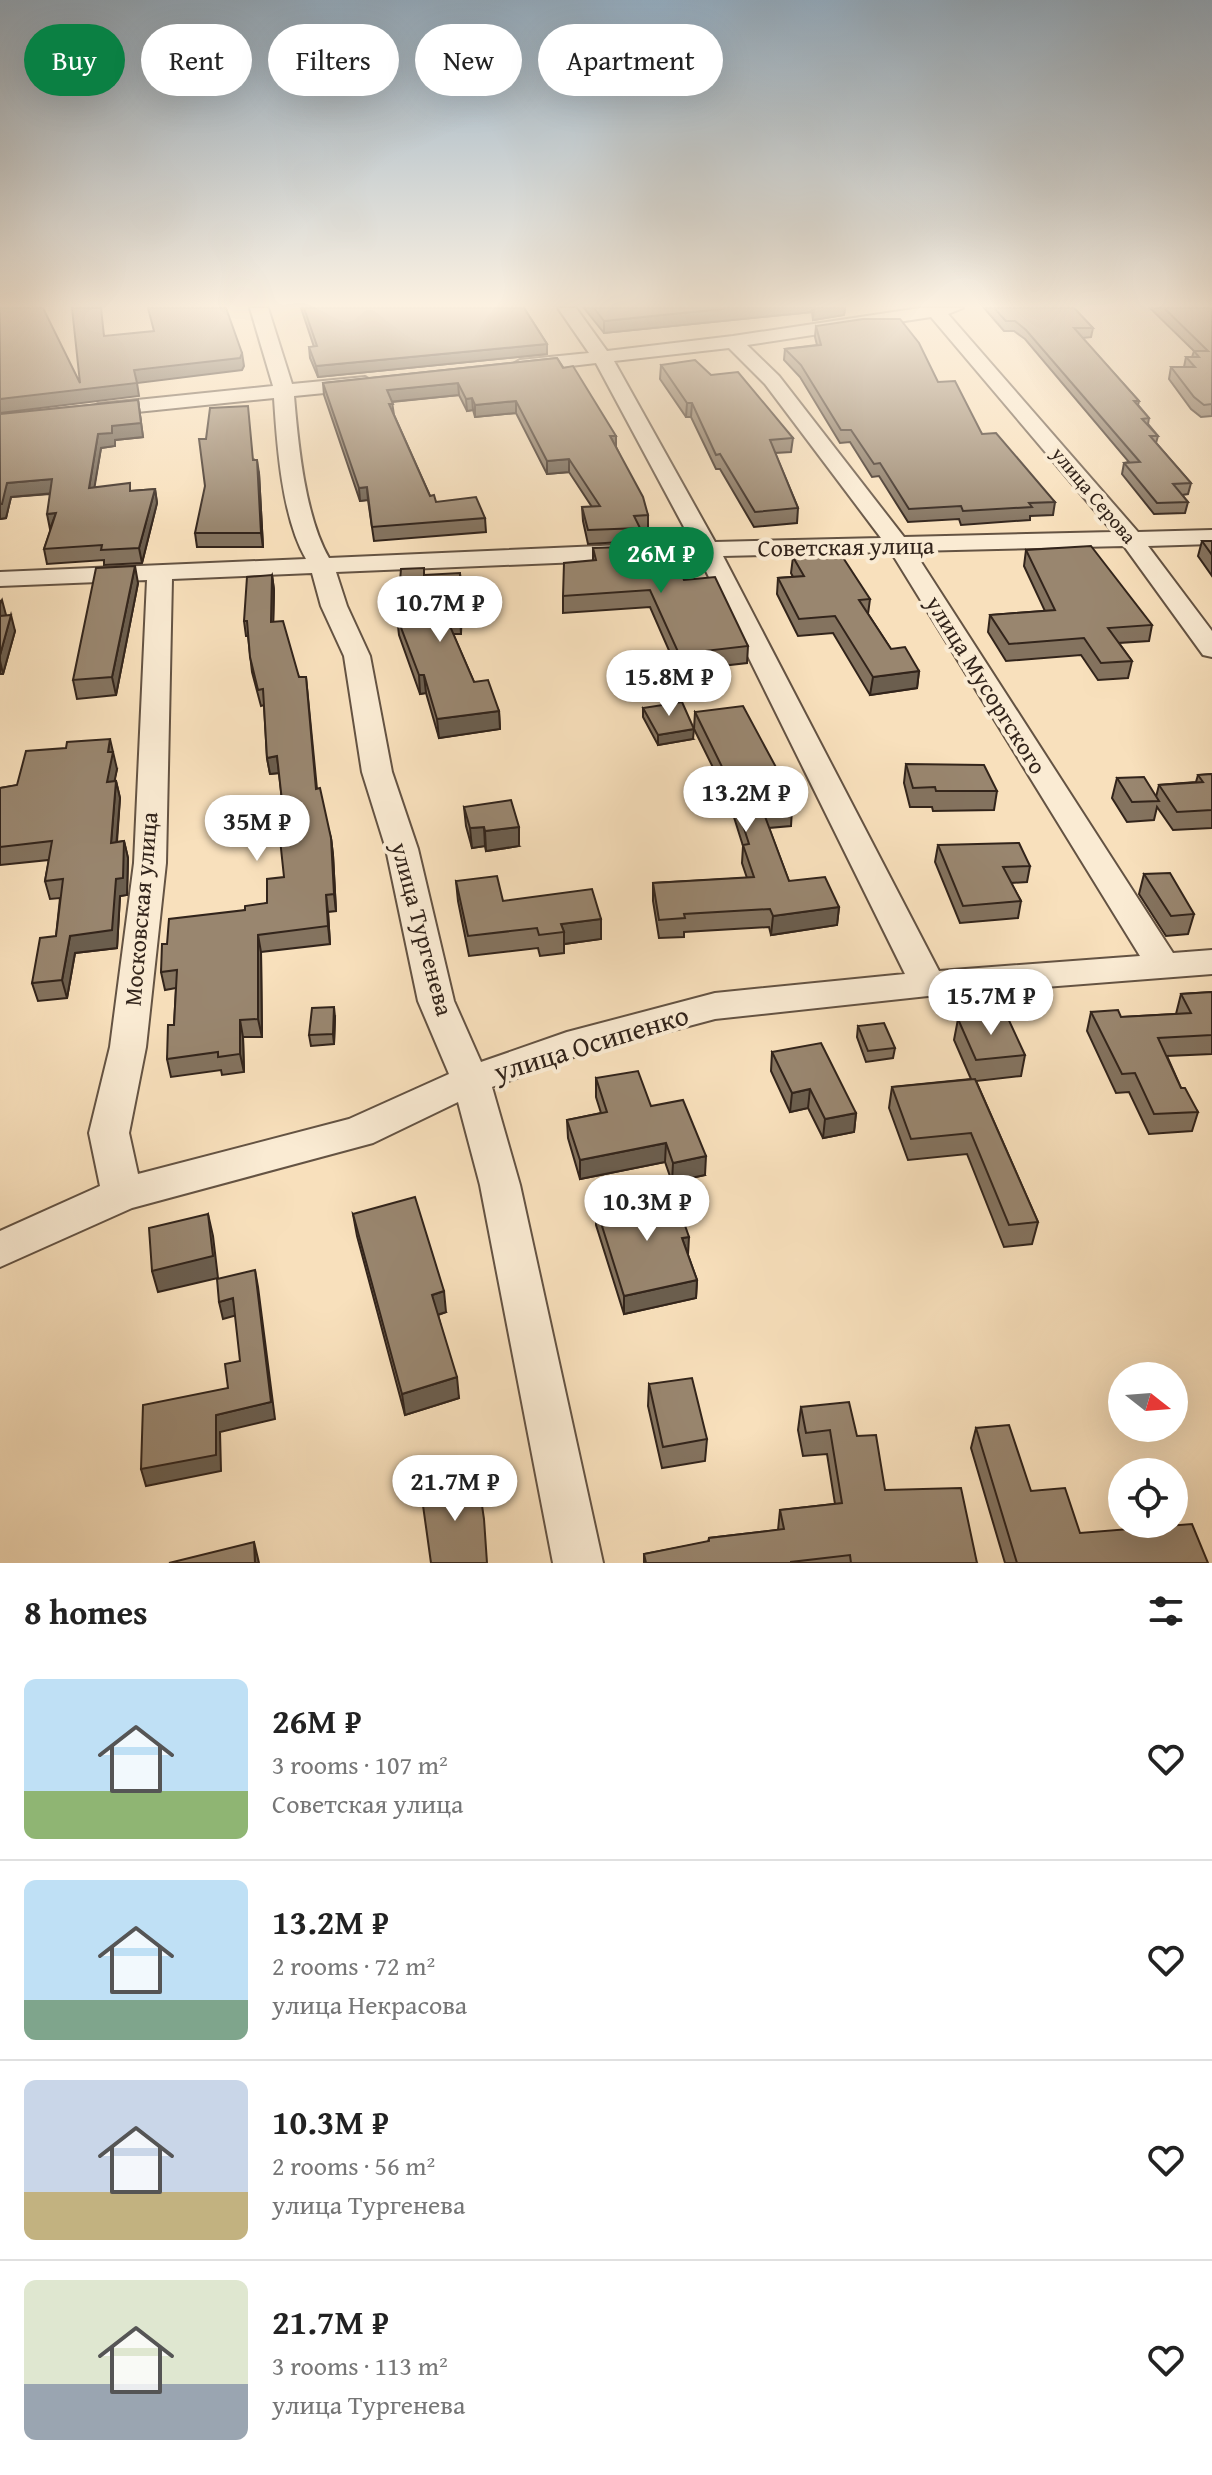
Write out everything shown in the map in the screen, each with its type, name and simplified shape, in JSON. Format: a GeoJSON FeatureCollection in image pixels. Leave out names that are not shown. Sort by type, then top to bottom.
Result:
{"type":"FeatureCollection","features":[{"type":"Feature","properties":{"kind":"street","name":"улица Тургенева"},"geometry":{"type":"LineString","coordinates":[[281,381],[287,437],[308,542],[322,566],[334,606],[357,656],[377,772],[402,849],[436,1001],[471,1080],[500,1185],[578,1563]]}},
{"type":"Feature","properties":{"kind":"street"},"geometry":{"type":"LineString","coordinates":[[79,411],[379,381]]}},
{"type":"Feature","properties":{"kind":"street"},"geometry":{"type":"LineString","coordinates":[[615,381],[707,549],[928,984]]}},
{"type":"Feature","properties":{"kind":"street","name":"улица Мусоргского"},"geometry":{"type":"LineString","coordinates":[[773,381],[899,546],[1163,965]]}},
{"type":"Feature","properties":{"kind":"street","name":"улица Серова"},"geometry":{"type":"LineString","coordinates":[[1003,381],[1132,540],[1212,649]]}},
{"type":"Feature","properties":{"kind":"street","name":"Советская улица"},"geometry":{"type":"LineString","coordinates":[[0,579],[707,549],[1212,537]]}},
{"type":"Feature","properties":{"kind":"street","name":"Московская улица"},"geometry":{"type":"LineString","coordinates":[[122,1194],[109,1133],[128,1047],[150,863],[160,573]]}},
{"type":"Feature","properties":{"kind":"street","name":"улица Осипенко"},"geometry":{"type":"LineString","coordinates":[[0,1250],[122,1194],[359,1132],[471,1080],[567,1045],[715,1006],[928,984],[1212,962]]}},
{"type":"Feature","properties":{"kind":"building"},"geometry":{"type":"Polygon","coordinates":[[[0,381],[137,383],[0,399],[0,381]]]}},
{"type":"Feature","properties":{"kind":"building"},"geometry":{"type":"Polygon","coordinates":[[[582,381],[616,436],[610,436],[643,497],[648,515],[634,516],[640,528],[588,530],[582,507],[600,506],[569,459],[547,461],[516,401],[475,405],[472,398],[466,399],[458,383],[387,390],[393,404],[389,404],[430,496],[434,495],[436,502],[476,497],[485,518],[372,527],[367,487],[359,488],[323,383],[582,381]]]}},
{"type":"Feature","properties":{"kind":"building"},"geometry":{"type":"Polygon","coordinates":[[[672,381],[745,381],[793,438],[770,440],[798,508],[755,512],[720,454],[716,455],[692,403],[687,403],[672,381]]]}},
{"type":"Feature","properties":{"kind":"building"},"geometry":{"type":"Polygon","coordinates":[[[811,381],[955,381],[982,434],[996,433],[1055,502],[1029,503],[1032,507],[963,511],[961,506],[909,509],[880,463],[874,464],[851,430],[841,430],[811,381]]]}},
{"type":"Feature","properties":{"kind":"building"},"geometry":{"type":"Polygon","coordinates":[[[1070,381],[1121,381],[1149,418],[1142,419],[1158,436],[1150,436],[1191,483],[1173,484],[1188,502],[1157,503],[1124,463],[1140,462],[1070,381]]]}},
{"type":"Feature","properties":{"kind":"building"},"geometry":{"type":"Polygon","coordinates":[[[1182,381],[1212,381],[1212,404],[1204,405],[1182,381]]]}},
{"type":"Feature","properties":{"kind":"building"},"geometry":{"type":"Polygon","coordinates":[[[138,400],[141,423],[112,426],[112,433],[98,434],[89,488],[130,483],[130,491],[155,489],[139,548],[101,550],[102,545],[44,549],[56,513],[47,514],[52,479],[7,483],[0,504],[0,414],[138,400]]]}},
{"type":"Feature","properties":{"kind":"building"},"geometry":{"type":"Polygon","coordinates":[[[248,406],[253,460],[257,460],[261,533],[195,533],[205,486],[199,439],[206,439],[210,408],[248,406]]]}},
{"type":"Feature","properties":{"kind":"building"},"geometry":{"type":"Polygon","coordinates":[[[1202,541],[1212,541],[1212,555],[1202,541]]]}},
{"type":"Feature","properties":{"kind":"building"},"geometry":{"type":"Polygon","coordinates":[[[650,546],[655,557],[674,556],[684,580],[715,577],[748,646],[679,654],[650,590],[563,596],[564,563],[596,560],[593,548],[650,546]]]}},
{"type":"Feature","properties":{"kind":"building"},"geometry":{"type":"Polygon","coordinates":[[[1091,546],[1152,625],[1108,628],[1132,661],[1101,663],[1084,638],[1009,644],[990,615],[1055,610],[1026,550],[1091,546]]]}},
{"type":"Feature","properties":{"kind":"building"},"geometry":{"type":"Polygon","coordinates":[[[840,553],[870,599],[859,600],[891,649],[905,647],[919,671],[873,677],[835,616],[799,619],[778,578],[804,576],[793,557],[840,553]]]}},
{"type":"Feature","properties":{"kind":"building"},"geometry":{"type":"Polygon","coordinates":[[[135,566],[112,677],[73,680],[96,568],[135,566]]]}},
{"type":"Feature","properties":{"kind":"building"},"geometry":{"type":"Polygon","coordinates":[[[424,568],[424,575],[460,573],[460,616],[446,617],[474,682],[488,680],[499,711],[437,719],[424,675],[419,675],[397,617],[401,569],[424,568]]]}},
{"type":"Feature","properties":{"kind":"building"},"geometry":{"type":"Polygon","coordinates":[[[272,575],[271,622],[283,621],[299,677],[306,677],[316,789],[320,788],[331,838],[334,894],[326,895],[328,926],[258,935],[258,1019],[240,1020],[240,1054],[218,1057],[218,1052],[167,1059],[168,1025],[174,1025],[177,970],[161,972],[162,944],[167,944],[169,919],[245,910],[245,906],[267,903],[267,879],[284,877],[278,820],[284,819],[277,756],[267,758],[263,689],[258,690],[250,657],[247,621],[244,621],[247,577],[272,575]]]}},
{"type":"Feature","properties":{"kind":"building"},"geometry":{"type":"Polygon","coordinates":[[[11,615],[0,655],[0,616],[11,615]]]}},
{"type":"Feature","properties":{"kind":"building"},"geometry":{"type":"Polygon","coordinates":[[[682,702],[694,729],[658,735],[643,708],[682,702]]]}},
{"type":"Feature","properties":{"kind":"building"},"geometry":{"type":"Polygon","coordinates":[[[743,706],[778,771],[792,809],[763,811],[789,881],[825,877],[839,907],[773,916],[770,909],[684,914],[685,918],[659,920],[653,883],[754,877],[743,845],[749,844],[729,781],[695,712],[743,706]]]}},
{"type":"Feature","properties":{"kind":"building"},"geometry":{"type":"Polygon","coordinates":[[[110,739],[108,752],[113,752],[107,782],[116,781],[111,843],[124,841],[123,878],[116,879],[112,930],[70,936],[62,980],[32,983],[40,938],[56,936],[63,879],[45,881],[52,841],[0,847],[0,788],[17,785],[26,751],[66,748],[67,742],[110,739]]]}},
{"type":"Feature","properties":{"kind":"building"},"geometry":{"type":"Polygon","coordinates":[[[906,764],[984,765],[997,791],[913,788],[906,764]]]}},
{"type":"Feature","properties":{"kind":"building"},"geometry":{"type":"Polygon","coordinates":[[[1212,774],[1212,810],[1177,812],[1159,785],[1203,782],[1198,775],[1212,774]]]}},
{"type":"Feature","properties":{"kind":"building"},"geometry":{"type":"Polygon","coordinates":[[[1144,777],[1159,801],[1132,802],[1117,778],[1144,777]]]}},
{"type":"Feature","properties":{"kind":"building"},"geometry":{"type":"Polygon","coordinates":[[[511,800],[519,827],[485,831],[484,827],[470,828],[464,807],[511,800]]]}},
{"type":"Feature","properties":{"kind":"building"},"geometry":{"type":"Polygon","coordinates":[[[1019,843],[1030,866],[1003,867],[1021,901],[963,906],[938,845],[1019,843]]]}},
{"type":"Feature","properties":{"kind":"building"},"geometry":{"type":"Polygon","coordinates":[[[1170,873],[1194,914],[1171,916],[1144,874],[1170,873]]]}},
{"type":"Feature","properties":{"kind":"building"},"geometry":{"type":"Polygon","coordinates":[[[497,876],[503,901],[592,889],[601,919],[561,924],[564,932],[539,935],[537,928],[468,936],[456,881],[497,876]]]}},
{"type":"Feature","properties":{"kind":"building"},"geometry":{"type":"Polygon","coordinates":[[[1212,992],[1212,1035],[1158,1038],[1181,1088],[1185,1088],[1198,1112],[1154,1114],[1135,1073],[1122,1074],[1091,1012],[1118,1010],[1121,1017],[1191,1013],[1181,994],[1212,992]]]}},
{"type":"Feature","properties":{"kind":"building"},"geometry":{"type":"Polygon","coordinates":[[[334,1007],[333,1034],[309,1035],[312,1008],[334,1007]]]}},
{"type":"Feature","properties":{"kind":"building"},"geometry":{"type":"Polygon","coordinates":[[[1006,1014],[1025,1055],[976,1060],[958,1019],[1006,1014]]]}},
{"type":"Feature","properties":{"kind":"building"},"geometry":{"type":"Polygon","coordinates":[[[884,1023],[895,1048],[868,1051],[858,1026],[884,1023]]]}},
{"type":"Feature","properties":{"kind":"building"},"geometry":{"type":"Polygon","coordinates":[[[821,1043],[856,1113],[825,1119],[810,1089],[792,1093],[772,1052],[821,1043]]]}},
{"type":"Feature","properties":{"kind":"building"},"geometry":{"type":"Polygon","coordinates":[[[638,1071],[651,1106],[683,1100],[706,1156],[673,1163],[666,1143],[580,1160],[567,1120],[607,1112],[596,1078],[638,1071]]]}},
{"type":"Feature","properties":{"kind":"building"},"geometry":{"type":"Polygon","coordinates":[[[975,1079],[1038,1222],[1009,1225],[971,1133],[911,1139],[892,1087],[975,1079]]]}},
{"type":"Feature","properties":{"kind":"building"},"geometry":{"type":"Polygon","coordinates":[[[673,1191],[689,1237],[682,1238],[697,1280],[624,1296],[596,1207],[673,1191]]]}},
{"type":"Feature","properties":{"kind":"building"},"geometry":{"type":"Polygon","coordinates":[[[415,1197],[444,1291],[432,1295],[457,1377],[402,1394],[353,1214],[415,1197]]]}},
{"type":"Feature","properties":{"kind":"building"},"geometry":{"type":"Polygon","coordinates":[[[208,1214],[213,1256],[152,1271],[149,1228],[208,1214]]]}},
{"type":"Feature","properties":{"kind":"building"},"geometry":{"type":"Polygon","coordinates":[[[255,1270],[271,1402],[216,1415],[216,1455],[141,1469],[143,1405],[228,1388],[225,1364],[240,1361],[233,1298],[219,1302],[217,1279],[255,1270]]]}},
{"type":"Feature","properties":{"kind":"building"},"geometry":{"type":"Polygon","coordinates":[[[692,1378],[707,1439],[663,1447],[649,1384],[692,1378]]]}},
{"type":"Feature","properties":{"kind":"building"},"geometry":{"type":"Polygon","coordinates":[[[849,1402],[857,1436],[876,1435],[885,1490],[961,1488],[977,1563],[851,1563],[850,1555],[791,1563],[646,1563],[644,1554],[709,1541],[709,1538],[784,1529],[780,1510],[842,1503],[830,1430],[806,1433],[801,1407],[849,1402]]]}},
{"type":"Feature","properties":{"kind":"building"},"geometry":{"type":"Polygon","coordinates":[[[1009,1425],[1031,1491],[1065,1488],[1080,1533],[1108,1531],[1108,1538],[1188,1538],[1188,1524],[1192,1524],[1208,1563],[1017,1563],[976,1428],[1009,1425]]]}},
{"type":"Feature","properties":{"kind":"building"},"geometry":{"type":"Polygon","coordinates":[[[478,1478],[487,1563],[431,1563],[421,1491],[478,1478]]]}},
{"type":"Feature","properties":{"kind":"building"},"geometry":{"type":"Polygon","coordinates":[[[254,1542],[255,1563],[169,1563],[254,1542]]]}}]}
